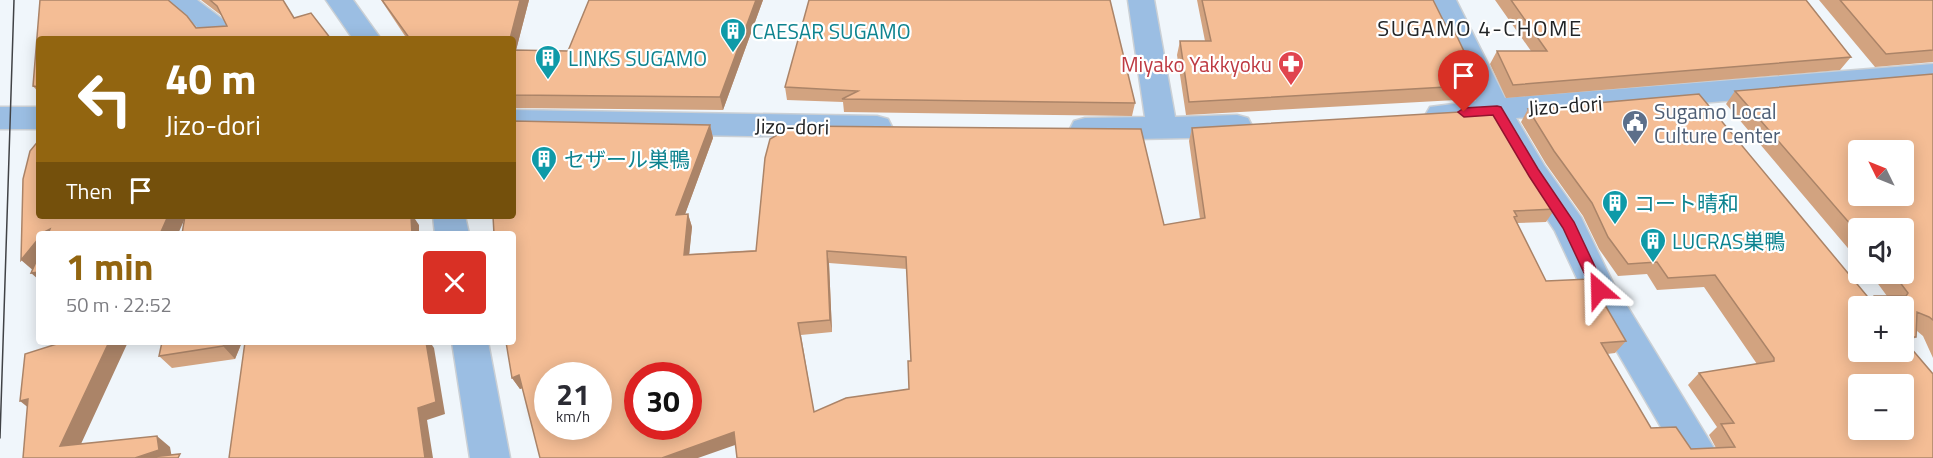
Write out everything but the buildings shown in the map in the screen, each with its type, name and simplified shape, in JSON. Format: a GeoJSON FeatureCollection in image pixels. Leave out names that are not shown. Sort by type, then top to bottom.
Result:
{"type":"FeatureCollection","features":[{"type":"Feature","properties":{"kind":"street"},"geometry":{"type":"LineString","coordinates":[[180,0],[214,27],[218,36]]}},
{"type":"Feature","properties":{"kind":"street"},"geometry":{"type":"LineString","coordinates":[[339,0],[365,36]]}},
{"type":"Feature","properties":{"kind":"street"},"geometry":{"type":"LineString","coordinates":[[1141,0],[1162,129]]}},
{"type":"Feature","properties":{"kind":"street"},"geometry":{"type":"LineString","coordinates":[[1443,0],[1497,110],[1533,173],[1569,226],[1599,290],[1700,458]]}},
{"type":"Feature","properties":{"kind":"street","name":"Jizo-dori"},"geometry":{"type":"LineString","coordinates":[[1418,115],[1699,95],[1858,68],[1933,74]]}},
{"type":"Feature","properties":{"kind":"street"},"geometry":{"type":"LineString","coordinates":[[1699,95],[1722,123]]}},
{"type":"Feature","properties":{"kind":"street"},"geometry":{"type":"LineString","coordinates":[[0,118],[36,118]]}},
{"type":"Feature","properties":{"kind":"street","name":"Jizo-dori"},"geometry":{"type":"LineString","coordinates":[[516,121],[905,128]]}},
{"type":"Feature","properties":{"kind":"street"},"geometry":{"type":"LineString","coordinates":[[1061,129],[1162,129],[1267,125]]}},
{"type":"Feature","properties":{"kind":"street"},"geometry":{"type":"LineString","coordinates":[[471,345],[490,458]]}},
{"type":"Feature","properties":{"kind":"tram line"},"geometry":{"type":"LineString","coordinates":[[0,438],[14,0]]}},
{"type":"Feature","properties":{"kind":"place","name":"CAESAR SUGAMO"},"geometry":{"type":"Point","coordinates":[733,54]}},
{"type":"Feature","properties":{"kind":"place","name":"LINKS SUGAMO"},"geometry":{"type":"Point","coordinates":[548,81]}},
{"type":"Feature","properties":{"kind":"place","name":"Miyako Yakkyoku"},"geometry":{"type":"Point","coordinates":[1291,87]}},
{"type":"Feature","properties":{"kind":"place","name":"Sugamo Local Culture Center"},"geometry":{"type":"Point","coordinates":[1635,146]}},
{"type":"Feature","properties":{"kind":"place","name":"セザール巣鴨"},"geometry":{"type":"Point","coordinates":[544,182]}},
{"type":"Feature","properties":{"kind":"place","name":"コート晴和"},"geometry":{"type":"Point","coordinates":[1615,226]}},
{"type":"Feature","properties":{"kind":"place","name":"LUCRAS巣鴨"},"geometry":{"type":"Point","coordinates":[1653,264]}},
{"type":"Feature","properties":{"kind":"district","name":"SUGAMO 4-CHOME"},"geometry":{"type":"Point","coordinates":[1480,28]}},
{"type":"Feature","properties":{"kind":"route"},"geometry":{"type":"LineString","coordinates":[[1464,112],[1497,110],[1533,173],[1569,226],[1599,290]]}}]}
